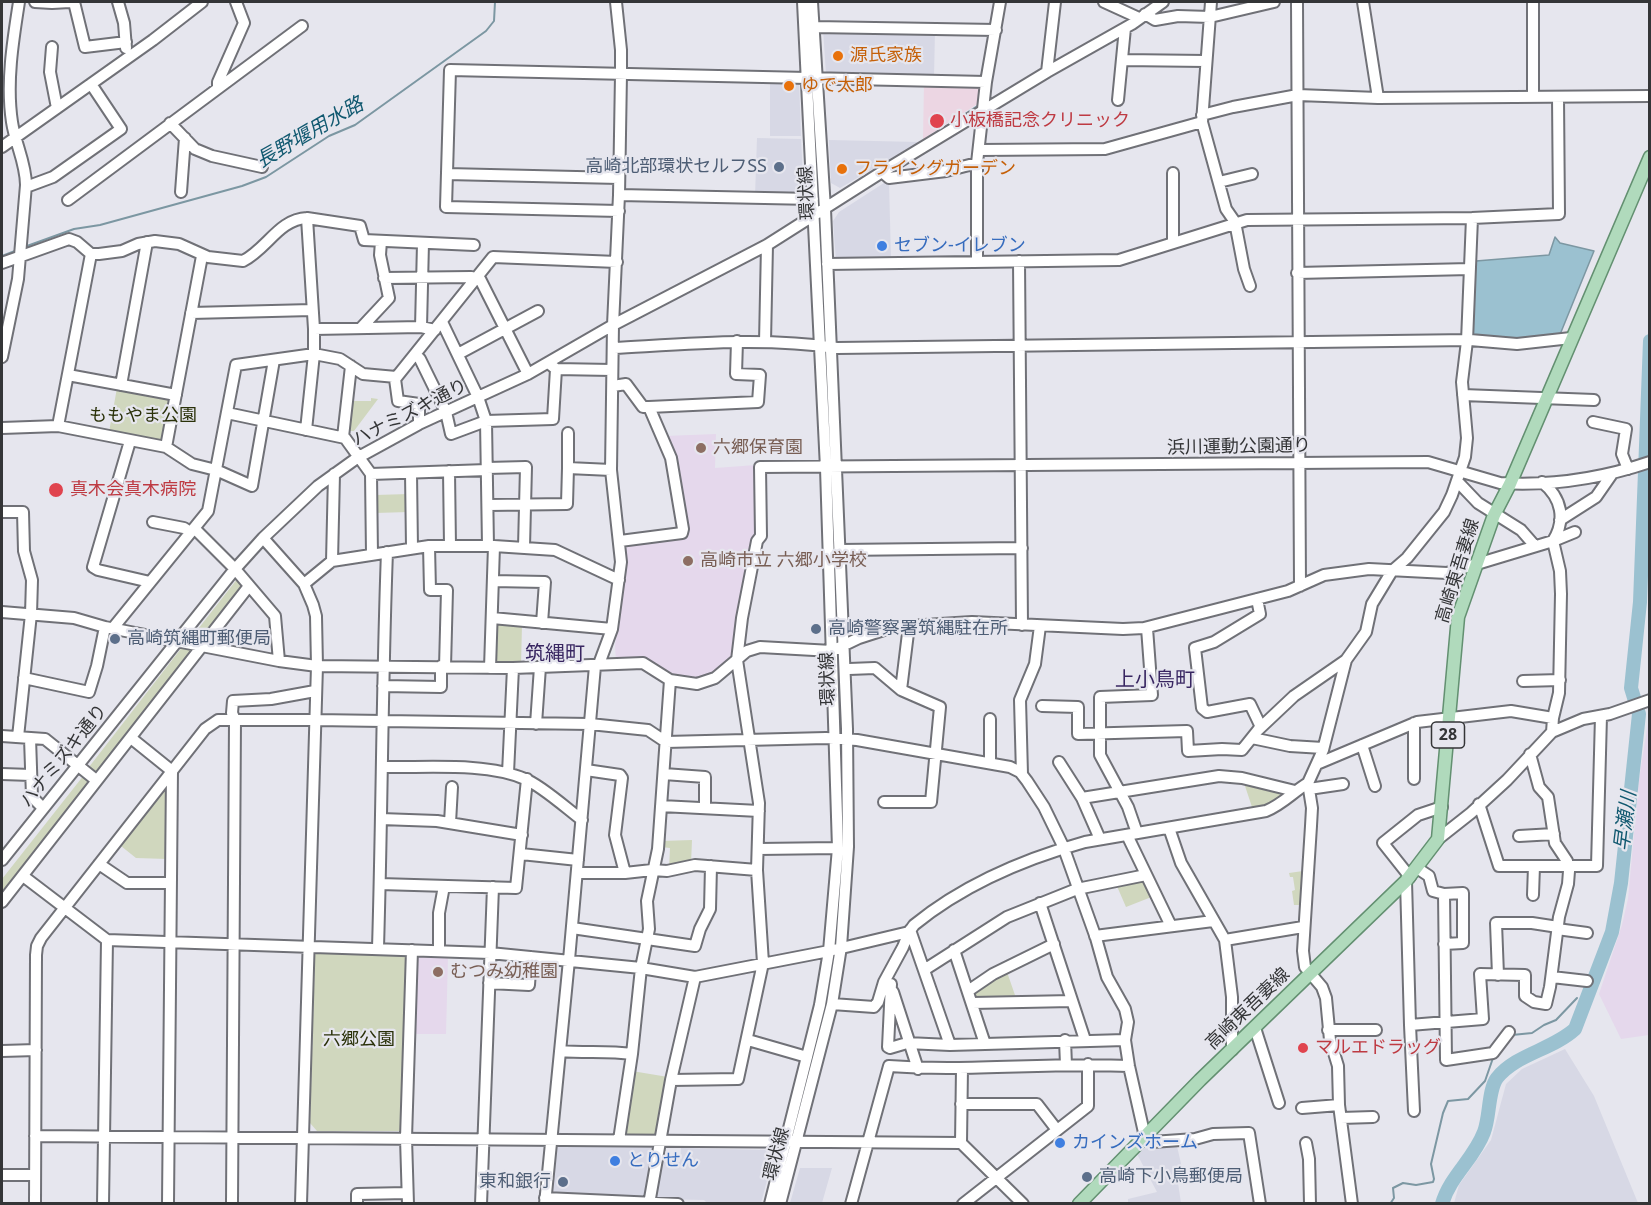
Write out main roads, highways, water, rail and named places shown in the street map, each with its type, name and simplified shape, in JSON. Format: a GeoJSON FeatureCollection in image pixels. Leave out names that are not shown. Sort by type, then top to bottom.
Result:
{"type":"FeatureCollection","features":[{"type":"Feature","properties":{"kind":"main road","name":"高崎東吾妻線"},"geometry":{"type":"LineString","coordinates":[[1080,1203],[1411,875],[1438,839],[1458,617],[1494,515],[1510,484],[1650,157]]}},
{"type":"Feature","properties":{"kind":"water"},"geometry":{"type":"Polygon","coordinates":[[[1555,237],[1560,243],[1594,251],[1559,337],[1518,342],[1471,338],[1476,261],[1549,255],[1555,237]]]}},
{"type":"Feature","properties":{"kind":"waterway","name":"長野堰用水路"},"geometry":{"type":"LineString","coordinates":[[27,246],[74,229],[100,225],[242,186],[266,177],[329,136],[355,125],[486,31],[494,21],[495,2]]}},
{"type":"Feature","properties":{"kind":"waterway"},"geometry":{"type":"LineString","coordinates":[[917,145],[979,105]]}},
{"type":"Feature","properties":{"kind":"waterway","name":"長野堰用水路"},"geometry":{"type":"LineString","coordinates":[[2,256],[15,251]]}},
{"type":"Feature","properties":{"kind":"waterway","name":"早瀬川"},"geometry":{"type":"LineString","coordinates":[[1442,1204],[1451,1185],[1480,1142],[1492,1089],[1497,1078],[1514,1063],[1556,1042],[1575,1029],[1612,932],[1621,883],[1639,714],[1631,688],[1640,602],[1650,341]]}},
{"type":"Feature","properties":{"kind":"waterway","name":"早瀬川"},"geometry":{"type":"LineString","coordinates":[[1583,995],[1588,996]]}},
{"type":"Feature","properties":{"kind":"waterway"},"geometry":{"type":"LineString","coordinates":[[1512,1035],[1532,1033],[1556,1020],[1577,998]]}},
{"type":"Feature","properties":{"kind":"waterway"},"geometry":{"type":"LineString","coordinates":[[1390,1204],[1394,1198],[1393,1188],[1403,1183],[1416,1185],[1433,1182],[1431,1164],[1448,1101],[1468,1099],[1485,1081],[1493,1058]]}},
{"type":"Feature","properties":{"kind":"place","name":"源氏家族"},"geometry":{"type":"Point","coordinates":[838,56]}},
{"type":"Feature","properties":{"kind":"place","name":"ゆで太郎"},"geometry":{"type":"Point","coordinates":[789,86]}},
{"type":"Feature","properties":{"kind":"place","name":"小板橋記念クリニック"},"geometry":{"type":"Point","coordinates":[937,121]}},
{"type":"Feature","properties":{"kind":"place","name":"高崎北部環状セルフSS"},"geometry":{"type":"Point","coordinates":[779,167]}},
{"type":"Feature","properties":{"kind":"place","name":"フライングガーデン"},"geometry":{"type":"Point","coordinates":[842,169]}},
{"type":"Feature","properties":{"kind":"place","name":"セブン-イレブン"},"geometry":{"type":"Point","coordinates":[882,246]}},
{"type":"Feature","properties":{"kind":"place","name":"六郷保育園"},"geometry":{"type":"Point","coordinates":[701,448]}},
{"type":"Feature","properties":{"kind":"place","name":"真木会真木病院"},"geometry":{"type":"Point","coordinates":[56,490]}},
{"type":"Feature","properties":{"kind":"place","name":"高崎市立 六郷小学校"},"geometry":{"type":"Point","coordinates":[688,561]}},
{"type":"Feature","properties":{"kind":"place","name":"高崎警察署筑縄駐在所"},"geometry":{"type":"Point","coordinates":[816,629]}},
{"type":"Feature","properties":{"kind":"place","name":"高崎筑縄町郵便局"},"geometry":{"type":"Point","coordinates":[115,639]}},
{"type":"Feature","properties":{"kind":"place","name":"むつみ幼稚園"},"geometry":{"type":"Point","coordinates":[438,972]}},
{"type":"Feature","properties":{"kind":"place","name":"マルエドラッグ"},"geometry":{"type":"Point","coordinates":[1303,1048]}},
{"type":"Feature","properties":{"kind":"place","name":"カインズホーム"},"geometry":{"type":"Point","coordinates":[1060,1143]}},
{"type":"Feature","properties":{"kind":"place","name":"とりせん"},"geometry":{"type":"Point","coordinates":[615,1161]}},
{"type":"Feature","properties":{"kind":"place","name":"高崎下小鳥郵便局"},"geometry":{"type":"Point","coordinates":[1087,1177]}},
{"type":"Feature","properties":{"kind":"place","name":"東和銀行"},"geometry":{"type":"Point","coordinates":[563,1182]}},
{"type":"Feature","properties":{"kind":"district","name":"筑縄町"},"geometry":{"type":"Point","coordinates":[555,654]}},
{"type":"Feature","properties":{"kind":"district","name":"上小鳥町"},"geometry":{"type":"Point","coordinates":[1155,680]}},
{"type":"Feature","properties":{"kind":"park label","name":"ももやま公園"},"geometry":{"type":"Point","coordinates":[143,416]}},
{"type":"Feature","properties":{"kind":"park label","name":"六郷公園"},"geometry":{"type":"Point","coordinates":[359,1040]}}]}
